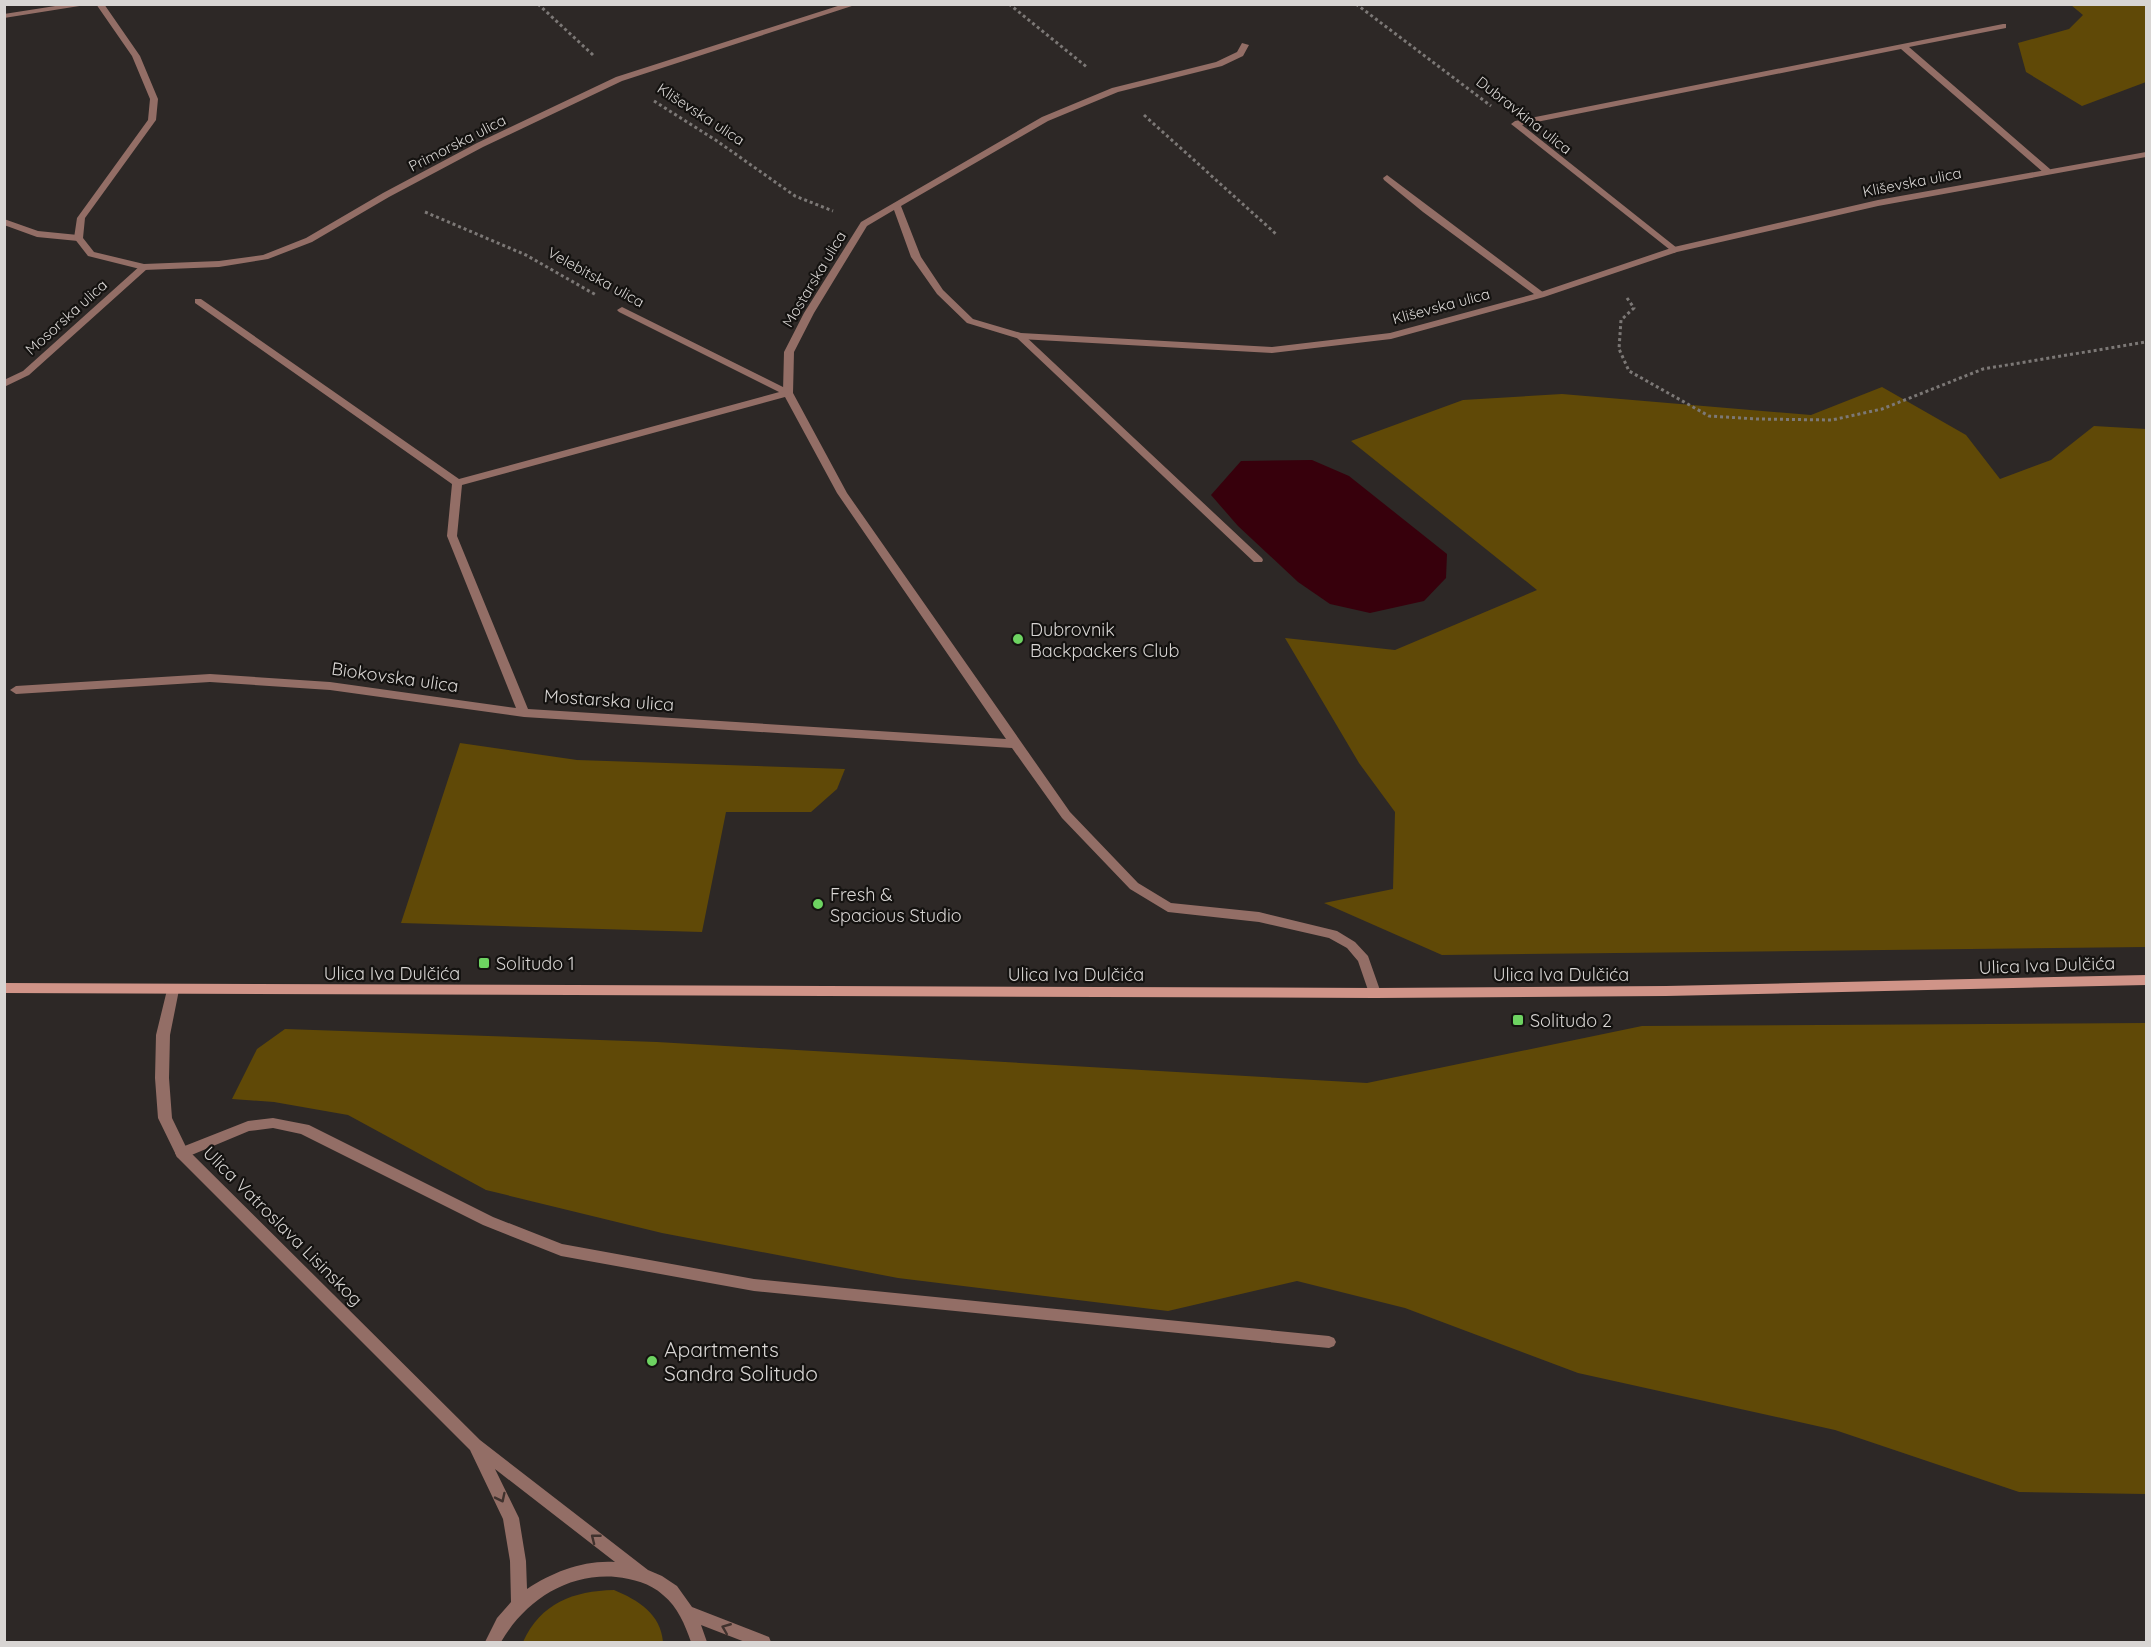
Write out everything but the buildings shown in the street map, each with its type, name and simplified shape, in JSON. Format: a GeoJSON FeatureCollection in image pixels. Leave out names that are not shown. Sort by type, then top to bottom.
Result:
{"type":"FeatureCollection","features":[{"type":"Feature","properties":{"kind":"main road","name":"Ulica Iva Dulčića"},"geometry":{"type":"LineString","coordinates":[[4,988],[1375,993],[1678,991],[2146,980]]}},
{"type":"Feature","properties":{"kind":"street"},"geometry":{"type":"LineString","coordinates":[[4,16],[88,4]]}},
{"type":"Feature","properties":{"kind":"street"},"geometry":{"type":"LineString","coordinates":[[4,222],[38,234],[78,238],[81,218],[152,120],[154,99],[136,56],[100,4]]}},
{"type":"Feature","properties":{"kind":"street","name":"Primorska ulica"},"geometry":{"type":"LineString","coordinates":[[78,238],[91,254],[144,267],[219,264],[265,257],[309,240],[386,195],[480,145],[619,79],[854,4]]}},
{"type":"Feature","properties":{"kind":"street"},"geometry":{"type":"LineString","coordinates":[[1515,124],[2003,26]]}},
{"type":"Feature","properties":{"kind":"street","name":"Mostarska ulica"},"geometry":{"type":"LineString","coordinates":[[1245,45],[1240,54],[1219,64],[1115,90],[1045,119],[864,224],[809,313],[789,352],[788,393],[842,493],[1015,744],[1066,815],[1134,886],[1168,907],[1259,917],[1333,934],[1351,945],[1365,959],[1375,993]]}},
{"type":"Feature","properties":{"kind":"street"},"geometry":{"type":"LineString","coordinates":[[1903,46],[2047,171]]}},
{"type":"Feature","properties":{"kind":"street","name":"Dubravkina ulica"},"geometry":{"type":"LineString","coordinates":[[1515,124],[1674,250]]}},
{"type":"Feature","properties":{"kind":"street","name":"Kliševska ulica"},"geometry":{"type":"LineString","coordinates":[[896,205],[916,257],[939,292],[970,321],[1020,336],[1272,350],[1391,336],[1541,295],[1674,250],[1878,203],[2146,155]]}},
{"type":"Feature","properties":{"kind":"street"},"geometry":{"type":"LineString","coordinates":[[1387,178],[1426,210],[1541,295]]}},
{"type":"Feature","properties":{"kind":"street","name":"Mosorska ulica"},"geometry":{"type":"LineString","coordinates":[[4,384],[26,373],[144,267]]}},
{"type":"Feature","properties":{"kind":"street"},"geometry":{"type":"LineString","coordinates":[[198,301],[457,483]]}},
{"type":"Feature","properties":{"kind":"street","name":"Velebitska ulica"},"geometry":{"type":"LineString","coordinates":[[622,310],[788,393]]}},
{"type":"Feature","properties":{"kind":"street"},"geometry":{"type":"LineString","coordinates":[[1020,336],[1258,560]]}},
{"type":"Feature","properties":{"kind":"street"},"geometry":{"type":"LineString","coordinates":[[457,483],[788,393]]}},
{"type":"Feature","properties":{"kind":"street"},"geometry":{"type":"LineString","coordinates":[[457,483],[452,536],[524,713]]}},
{"type":"Feature","properties":{"kind":"street","name":"Biokovska ulica"},"geometry":{"type":"LineString","coordinates":[[16,690],[210,678],[330,686],[524,713]]}},
{"type":"Feature","properties":{"kind":"street","name":"Mostarska ulica"},"geometry":{"type":"LineString","coordinates":[[524,713],[1015,744]]}},
{"type":"Feature","properties":{"kind":"street","name":"Ulica Vatroslava Lisinskog"},"geometry":{"type":"LineString","coordinates":[[173,990],[163,1035],[162,1078],[165,1118],[182,1153],[476,1445],[642,1574]]}},
{"type":"Feature","properties":{"kind":"street"},"geometry":{"type":"LineString","coordinates":[[182,1153],[248,1126],[273,1123],[304,1129],[488,1221],[561,1250],[754,1285],[1329,1342]]}},
{"type":"Feature","properties":{"kind":"street","name":"Ulica Vatroslava Lisinskog"},"geometry":{"type":"LineString","coordinates":[[476,1445],[511,1518],[518,1561],[519,1604]]}},
{"type":"Feature","properties":{"kind":"street"},"geometry":{"type":"LineString","coordinates":[[493,1642],[498,1631],[519,1604],[546,1584],[578,1571],[610,1568],[642,1574],[669,1589],[689,1613],[699,1642]]}},
{"type":"Feature","properties":{"kind":"street"},"geometry":{"type":"LineString","coordinates":[[689,1613],[763,1642]]}},
{"type":"Feature","properties":{"kind":"path","name":"Kliševska ulica"},"geometry":{"type":"LineString","coordinates":[[538,4],[619,79],[717,141],[795,196],[864,224]]}},
{"type":"Feature","properties":{"kind":"path","name":"Dubravkina ulica"},"geometry":{"type":"LineString","coordinates":[[1356,4],[1515,124]]}},
{"type":"Feature","properties":{"kind":"path","name":"Velebitska ulica"},"geometry":{"type":"LineString","coordinates":[[386,195],[526,255],[622,310]]}},
{"type":"Feature","properties":{"kind":"path"},"geometry":{"type":"LineString","coordinates":[[1598,277],[1625,297],[1634,308],[1621,320],[1619,349],[1629,371],[1709,416],[1832,420],[1882,409],[1983,369],[2146,342]]}},
{"type":"Feature","properties":{"kind":"shaded area"},"geometry":{"type":"Polygon","coordinates":[[[2071,5],[2146,5],[2146,82],[2082,106],[2026,72],[2018,43],[2069,29],[2083,15],[2071,5]]]}},
{"type":"Feature","properties":{"kind":"shaded area"},"geometry":{"type":"Polygon","coordinates":[[[1882,387],[1966,435],[2000,479],[2051,460],[2094,426],[2146,429],[2146,947],[1442,955],[1324,903],[1393,889],[1395,812],[1359,763],[1285,638],[1395,650],[1537,590],[1351,441],[1463,400],[1562,394],[1811,415],[1882,387]]]}},
{"type":"Feature","properties":{"kind":"shaded area"},"geometry":{"type":"Polygon","coordinates":[[[1312,460],[1349,476],[1447,554],[1446,578],[1424,601],[1370,613],[1330,604],[1298,582],[1238,526],[1211,495],[1241,461],[1312,460]]]}},
{"type":"Feature","properties":{"kind":"shaded area"},"geometry":{"type":"Polygon","coordinates":[[[460,743],[577,760],[845,769],[837,789],[811,812],[726,812],[702,932],[401,923],[460,743]]]}},
{"type":"Feature","properties":{"kind":"shaded area"},"geometry":{"type":"Polygon","coordinates":[[[2146,1023],[2146,1494],[2019,1492],[1835,1430],[1578,1373],[1405,1308],[1297,1281],[1168,1311],[898,1278],[662,1233],[486,1190],[348,1115],[274,1102],[232,1099],[257,1049],[285,1029],[657,1042],[1367,1083],[1642,1026],[2146,1023]]]}},
{"type":"Feature","properties":{"kind":"shaded area"},"geometry":{"type":"Polygon","coordinates":[[[614,1590],[632,1598],[647,1609],[658,1623],[663,1642],[523,1642],[539,1618],[560,1602],[585,1593],[614,1590]]]}},
{"type":"Feature","properties":{"kind":"place","name":"Dubrovnik Backpackers Club"},"geometry":{"type":"Point","coordinates":[1018,639]}},
{"type":"Feature","properties":{"kind":"place","name":"Fresh & Spacious Studio"},"geometry":{"type":"Point","coordinates":[818,904]}},
{"type":"Feature","properties":{"kind":"place","name":"Solitudo 1"},"geometry":{"type":"Point","coordinates":[484,963]}},
{"type":"Feature","properties":{"kind":"place","name":"Solitudo 2"},"geometry":{"type":"Point","coordinates":[1518,1020]}},
{"type":"Feature","properties":{"kind":"place","name":"Apartments Sandra Solitudo"},"geometry":{"type":"Point","coordinates":[652,1361]}}]}
